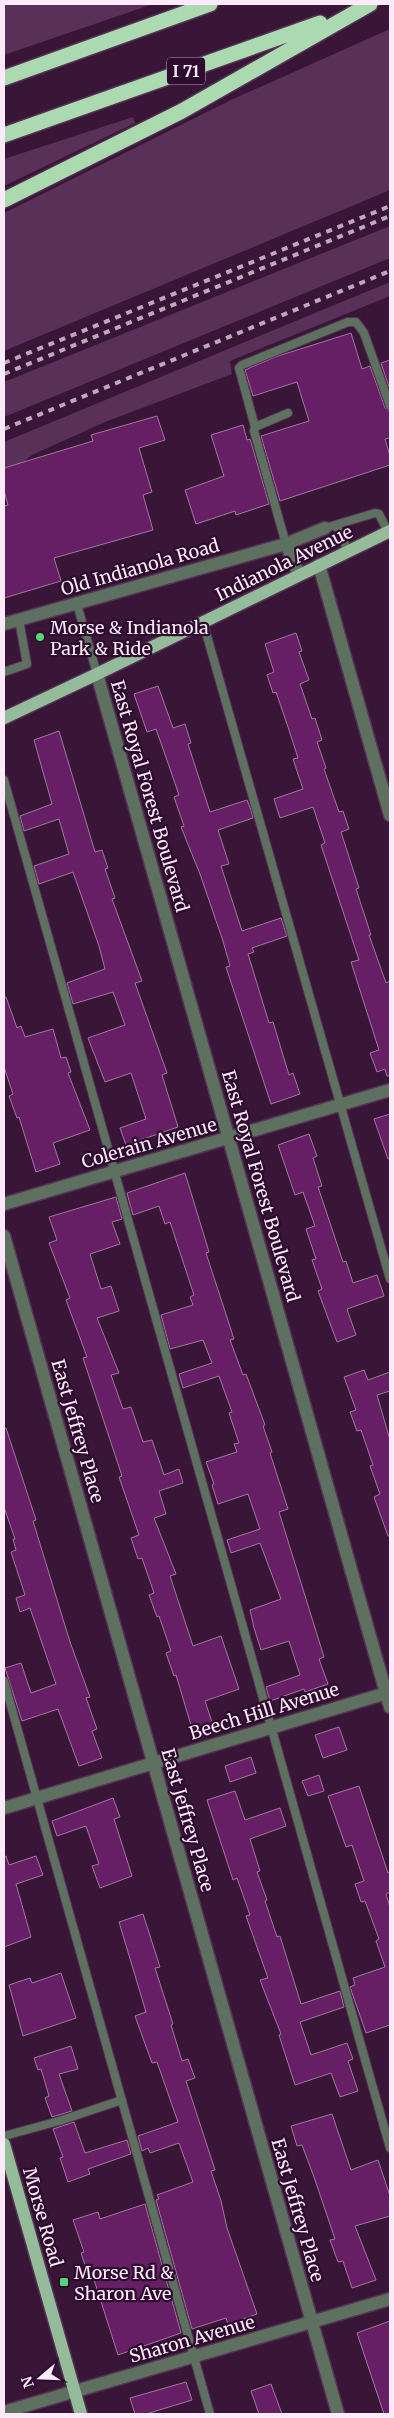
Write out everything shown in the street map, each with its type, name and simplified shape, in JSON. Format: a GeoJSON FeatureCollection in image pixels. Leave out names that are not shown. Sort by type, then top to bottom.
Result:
{"type":"FeatureCollection","features":[{"type":"Feature","properties":{"kind":"highway"},"geometry":{"type":"LineString","coordinates":[[4,78],[210,4]]}},
{"type":"Feature","properties":{"kind":"highway"},"geometry":{"type":"LineString","coordinates":[[4,200],[182,111],[368,4]]}},
{"type":"Feature","properties":{"kind":"highway","name":"I 71"},"geometry":{"type":"LineString","coordinates":[[4,135],[297,32],[368,4]]}},
{"type":"Feature","properties":{"kind":"main road","name":"Indianola Avenue"},"geometry":{"type":"LineString","coordinates":[[4,718],[389,532]]}},
{"type":"Feature","properties":{"kind":"main road","name":"Morse Road"},"geometry":{"type":"LineString","coordinates":[[4,2144],[81,2414]]}},
{"type":"Feature","properties":{"kind":"street","name":"Old Indianola Road"},"geometry":{"type":"LineString","coordinates":[[4,624],[286,544],[331,526]]}},
{"type":"Feature","properties":{"kind":"street"},"geometry":{"type":"LineString","coordinates":[[286,544],[299,574]]}},
{"type":"Feature","properties":{"kind":"street"},"geometry":{"type":"LineString","coordinates":[[319,565],[390,815]]}},
{"type":"Feature","properties":{"kind":"street","name":"East Royal Forest Boulevard"},"geometry":{"type":"LineString","coordinates":[[97,674],[388,1692],[390,1707]]}},
{"type":"Feature","properties":{"kind":"street","name":"Colerain Avenue"},"geometry":{"type":"LineString","coordinates":[[4,1204],[390,1090]]}},
{"type":"Feature","properties":{"kind":"street","name":"East Jeffrey Place"},"geometry":{"type":"LineString","coordinates":[[4,1236],[338,2414]]}},
{"type":"Feature","properties":{"kind":"street","name":"Beech Hill Avenue"},"geometry":{"type":"LineString","coordinates":[[4,1808],[36,1796],[388,1692]]}},
{"type":"Feature","properties":{"kind":"street","name":"Sharon Avenue"},"geometry":{"type":"LineString","coordinates":[[4,2412],[390,2298]]}},
{"type":"Feature","properties":{"kind":"lane"},"geometry":{"type":"LineString","coordinates":[[286,544],[254,431],[255,427],[239,368],[242,365],[348,322],[356,322],[364,332],[390,406]]}},
{"type":"Feature","properties":{"kind":"lane"},"geometry":{"type":"LineString","coordinates":[[255,427],[288,414]]}},
{"type":"Feature","properties":{"kind":"lane"},"geometry":{"type":"LineString","coordinates":[[348,551],[331,526],[375,513],[379,514],[389,532]]}},
{"type":"Feature","properties":{"kind":"lane"},"geometry":{"type":"LineString","coordinates":[[77,604],[97,674]]}},
{"type":"Feature","properties":{"kind":"lane"},"geometry":{"type":"LineString","coordinates":[[4,672],[27,664],[18,620]]}},
{"type":"Feature","properties":{"kind":"lane"},"geometry":{"type":"LineString","coordinates":[[203,622],[390,1279]]}},
{"type":"Feature","properties":{"kind":"lane"},"geometry":{"type":"LineString","coordinates":[[4,780],[390,2148]]}},
{"type":"Feature","properties":{"kind":"lane"},"geometry":{"type":"LineString","coordinates":[[4,1681],[210,2414]]}},
{"type":"Feature","properties":{"kind":"lane"},"geometry":{"type":"LineString","coordinates":[[4,2136],[59,2121],[122,2100]]}},
{"type":"Feature","properties":{"kind":"shaded area"},"geometry":{"type":"Polygon","coordinates":[[[4,4],[153,4],[4,55],[4,4]]]}},
{"type":"Feature","properties":{"kind":"shaded area"},"geometry":{"type":"Polygon","coordinates":[[[390,29],[390,190],[4,351],[4,213],[233,99],[390,29]]]}},
{"type":"Feature","properties":{"kind":"shaded area"},"geometry":{"type":"Polygon","coordinates":[[[133,117],[135,123],[4,186],[4,159],[133,117]]]}},
{"type":"Feature","properties":{"kind":"shaded area"},"geometry":{"type":"Polygon","coordinates":[[[390,226],[390,258],[4,417],[4,382],[390,226]]]}},
{"type":"Feature","properties":{"kind":"shaded area"},"geometry":{"type":"Polygon","coordinates":[[[390,282],[390,296],[230,361],[232,374],[105,422],[32,455],[4,478],[4,442],[390,282]]]}},
{"type":"Feature","properties":{"kind":"building"},"geometry":{"type":"Polygon","coordinates":[[[351,333],[362,369],[370,366],[385,408],[390,412],[390,438],[385,439],[390,456],[390,465],[280,501],[261,436],[309,421],[297,382],[253,396],[245,370],[275,357],[351,333]]]}},
{"type":"Feature","properties":{"kind":"building"},"geometry":{"type":"Polygon","coordinates":[[[390,360],[390,390],[381,363],[390,360]]]}},
{"type":"Feature","properties":{"kind":"building"},"geometry":{"type":"Polygon","coordinates":[[[157,416],[165,440],[139,448],[152,492],[143,495],[153,530],[54,558],[61,581],[4,598],[4,506],[8,505],[4,491],[4,468],[93,441],[91,435],[157,416]]]}},
{"type":"Feature","properties":{"kind":"building"},"geometry":{"type":"Polygon","coordinates":[[[243,425],[247,440],[250,439],[269,504],[236,515],[235,511],[196,524],[185,490],[224,476],[211,435],[243,425]]]}},
{"type":"Feature","properties":{"kind":"building"},"geometry":{"type":"Polygon","coordinates":[[[296,633],[302,651],[299,652],[309,680],[300,684],[312,719],[315,718],[322,740],[317,742],[326,768],[324,769],[339,812],[343,811],[349,829],[341,832],[359,888],[356,889],[371,935],[369,935],[386,983],[390,981],[390,1076],[387,1076],[385,1069],[377,1072],[370,1053],[379,1050],[351,962],[359,960],[321,845],[325,843],[313,807],[280,818],[274,799],[303,789],[293,759],[298,758],[276,692],[273,693],[267,675],[274,672],[265,644],[296,633]]]}},
{"type":"Feature","properties":{"kind":"building"},"geometry":{"type":"Polygon","coordinates":[[[158,686],[173,728],[185,724],[191,743],[188,744],[210,812],[247,800],[251,810],[253,818],[218,830],[229,864],[221,866],[242,931],[281,918],[287,936],[252,948],[254,952],[248,954],[269,1023],[273,1022],[289,1075],[293,1073],[300,1094],[271,1104],[226,967],[230,966],[223,941],[200,874],[181,827],[184,826],[174,797],[179,795],[156,729],[147,732],[134,694],[158,686]]]}},
{"type":"Feature","properties":{"kind":"building"},"geometry":{"type":"Polygon","coordinates":[[[59,731],[95,852],[102,850],[108,868],[105,869],[115,898],[112,899],[142,981],[135,983],[167,1073],[162,1075],[178,1127],[126,1145],[120,1128],[146,1119],[131,1073],[105,1082],[88,1038],[125,1025],[113,992],[73,1004],[67,983],[105,969],[99,946],[73,872],[39,884],[34,866],[69,854],[59,819],[24,831],[20,816],[52,804],[34,740],[59,731]]]}},
{"type":"Feature","properties":{"kind":"building"},"geometry":{"type":"Polygon","coordinates":[[[4,997],[6,997],[17,1028],[21,1026],[25,1037],[53,1029],[61,1058],[66,1057],[71,1072],[68,1073],[90,1130],[53,1143],[60,1164],[36,1172],[19,1117],[17,1118],[9,1096],[13,1094],[4,1067],[4,997]]]}},
{"type":"Feature","properties":{"kind":"building"},"geometry":{"type":"Polygon","coordinates":[[[390,1114],[390,1159],[388,1159],[374,1119],[390,1114]]]}},
{"type":"Feature","properties":{"kind":"building"},"geometry":{"type":"Polygon","coordinates":[[[309,1134],[317,1156],[313,1158],[322,1186],[318,1187],[343,1262],[346,1261],[353,1283],[377,1275],[384,1296],[347,1309],[356,1335],[337,1342],[318,1291],[322,1289],[312,1260],[316,1259],[306,1229],[315,1226],[303,1192],[295,1195],[278,1145],[309,1134]]]}},
{"type":"Feature","properties":{"kind":"building"},"geometry":{"type":"Polygon","coordinates":[[[185,1173],[209,1252],[206,1253],[234,1339],[230,1340],[243,1375],[246,1374],[265,1425],[263,1426],[272,1452],[270,1453],[288,1509],[279,1512],[324,1657],[319,1659],[328,1684],[305,1692],[304,1689],[270,1701],[266,1687],[300,1675],[289,1641],[261,1650],[250,1610],[281,1599],[260,1543],[231,1553],[227,1540],[260,1529],[248,1494],[218,1504],[212,1485],[214,1484],[206,1462],[237,1452],[234,1444],[239,1443],[229,1413],[232,1412],[219,1376],[183,1388],[179,1374],[212,1363],[203,1340],[170,1349],[161,1315],[193,1305],[190,1297],[194,1295],[170,1222],[165,1224],[159,1206],[133,1215],[127,1193],[185,1173]]]}},
{"type":"Feature","properties":{"kind":"building"},"geometry":{"type":"Polygon","coordinates":[[[116,1197],[122,1219],[112,1222],[120,1244],[90,1254],[101,1289],[111,1286],[119,1311],[97,1318],[119,1373],[111,1375],[123,1409],[131,1407],[143,1442],[152,1440],[164,1475],[179,1469],[183,1483],[159,1491],[166,1514],[154,1518],[176,1574],[170,1576],[193,1646],[221,1636],[239,1689],[205,1701],[213,1725],[193,1732],[176,1675],[174,1676],[166,1653],[171,1651],[159,1616],[157,1617],[149,1595],[154,1593],[142,1558],[138,1559],[131,1538],[139,1535],[119,1477],[122,1476],[83,1358],[87,1357],[66,1300],[70,1298],[49,1243],[57,1240],[49,1217],[116,1197]]]}},
{"type":"Feature","properties":{"kind":"building"},"geometry":{"type":"Polygon","coordinates":[[[364,1370],[368,1380],[390,1372],[390,1391],[377,1395],[390,1440],[390,1536],[388,1536],[374,1497],[380,1494],[370,1466],[373,1465],[361,1430],[357,1431],[350,1412],[356,1410],[344,1377],[364,1370]]]}},
{"type":"Feature","properties":{"kind":"building"},"geometry":{"type":"Polygon","coordinates":[[[6,1428],[36,1520],[33,1521],[70,1642],[90,1697],[86,1698],[97,1729],[92,1731],[102,1758],[79,1766],[58,1709],[22,1721],[5,1668],[21,1663],[31,1693],[56,1684],[30,1608],[20,1612],[16,1598],[25,1595],[11,1552],[16,1550],[13,1539],[15,1539],[4,1507],[4,1429],[6,1428]]]}},
{"type":"Feature","properties":{"kind":"building"},"geometry":{"type":"Polygon","coordinates":[[[339,1727],[347,1750],[323,1758],[315,1735],[339,1727]]]}},
{"type":"Feature","properties":{"kind":"building"},"geometry":{"type":"Polygon","coordinates":[[[251,1757],[256,1773],[230,1782],[225,1766],[251,1757]]]}},
{"type":"Feature","properties":{"kind":"building"},"geometry":{"type":"Polygon","coordinates":[[[319,1775],[324,1791],[308,1796],[302,1781],[319,1775]]]}},
{"type":"Feature","properties":{"kind":"building"},"geometry":{"type":"Polygon","coordinates":[[[359,1786],[388,1873],[390,1872],[390,1892],[386,1894],[390,1907],[390,2025],[366,2033],[350,1987],[355,1985],[353,1978],[385,1967],[376,1941],[379,1939],[365,1901],[361,1902],[355,1884],[364,1881],[352,1845],[346,1847],[328,1796],[359,1786]]]}},
{"type":"Feature","properties":{"kind":"building"},"geometry":{"type":"Polygon","coordinates":[[[235,1791],[245,1820],[280,1808],[286,1826],[250,1839],[260,1871],[257,1872],[277,1937],[280,1936],[301,2004],[340,1991],[344,2007],[300,2022],[311,2055],[347,2043],[353,2059],[348,2061],[358,2091],[340,2097],[331,2073],[295,2085],[279,2035],[281,2034],[260,1980],[268,1978],[246,1916],[250,1915],[237,1878],[233,1880],[207,1800],[235,1791]]]}},
{"type":"Feature","properties":{"kind":"building"},"geometry":{"type":"Polygon","coordinates":[[[113,1798],[120,1817],[114,1819],[132,1876],[100,1888],[92,1866],[99,1864],[86,1826],[57,1836],[52,1821],[113,1798]]]}},
{"type":"Feature","properties":{"kind":"building"},"geometry":{"type":"Polygon","coordinates":[[[6,1856],[9,1865],[36,1856],[43,1875],[16,1884],[31,1937],[4,1947],[4,1857],[6,1856]]]}},
{"type":"Feature","properties":{"kind":"building"},"geometry":{"type":"Polygon","coordinates":[[[143,1914],[160,1967],[155,1968],[173,2024],[171,2025],[182,2061],[188,2059],[195,2078],[186,2081],[215,2170],[211,2171],[221,2201],[227,2228],[257,2314],[228,2324],[226,2318],[192,2329],[156,2200],[159,2199],[157,2195],[193,2182],[179,2143],[150,2153],[148,2148],[142,2151],[138,2136],[178,2122],[157,2062],[152,2063],[135,2016],[146,2012],[119,1922],[143,1914]]]}},
{"type":"Feature","properties":{"kind":"building"},"geometry":{"type":"Polygon","coordinates":[[[61,1973],[76,2018],[23,2036],[9,1985],[30,1978],[32,1983],[61,1973]]]}},
{"type":"Feature","properties":{"kind":"building"},"geometry":{"type":"Polygon","coordinates":[[[71,2046],[78,2069],[59,2074],[72,2111],[52,2117],[45,2098],[49,2096],[41,2069],[38,2070],[34,2058],[71,2046]]]}},
{"type":"Feature","properties":{"kind":"building"},"geometry":{"type":"Polygon","coordinates":[[[332,2114],[351,2170],[378,2160],[390,2196],[390,2216],[355,2226],[376,2280],[352,2288],[343,2261],[338,2262],[330,2240],[335,2239],[314,2177],[302,2145],[297,2146],[291,2126],[332,2114]]]}},
{"type":"Feature","properties":{"kind":"building"},"geometry":{"type":"Polygon","coordinates":[[[74,2122],[85,2153],[127,2140],[131,2154],[88,2169],[90,2174],[68,2182],[60,2158],[63,2157],[53,2129],[74,2122]]]}},
{"type":"Feature","properties":{"kind":"building"},"geometry":{"type":"Polygon","coordinates":[[[145,2204],[181,2333],[118,2355],[91,2270],[87,2271],[81,2253],[84,2252],[73,2220],[98,2212],[100,2219],[145,2204]]]}},
{"type":"Feature","properties":{"kind":"building"},"geometry":{"type":"Polygon","coordinates":[[[390,2321],[390,2414],[384,2414],[357,2333],[390,2321]]]}},
{"type":"Feature","properties":{"kind":"building"},"geometry":{"type":"Polygon","coordinates":[[[186,2382],[192,2400],[146,2414],[135,2414],[130,2398],[186,2382]]]}},
{"type":"Feature","properties":{"kind":"building"},"geometry":{"type":"Polygon","coordinates":[[[271,2384],[282,2414],[259,2414],[251,2391],[271,2384]]]}},
{"type":"Feature","properties":{"kind":"railway"},"geometry":{"type":"LineString","coordinates":[[4,363],[390,206]]}},
{"type":"Feature","properties":{"kind":"railway"},"geometry":{"type":"LineString","coordinates":[[4,374],[390,216]]}},
{"type":"Feature","properties":{"kind":"railway"},"geometry":{"type":"LineString","coordinates":[[4,429],[390,271]]}},
{"type":"Feature","properties":{"kind":"place","name":"Morse & Indianola Park & Ride"},"geometry":{"type":"Point","coordinates":[40,637]}},
{"type":"Feature","properties":{"kind":"place","name":"Morse Rd & Sharon Ave"},"geometry":{"type":"Point","coordinates":[64,2282]}}]}
